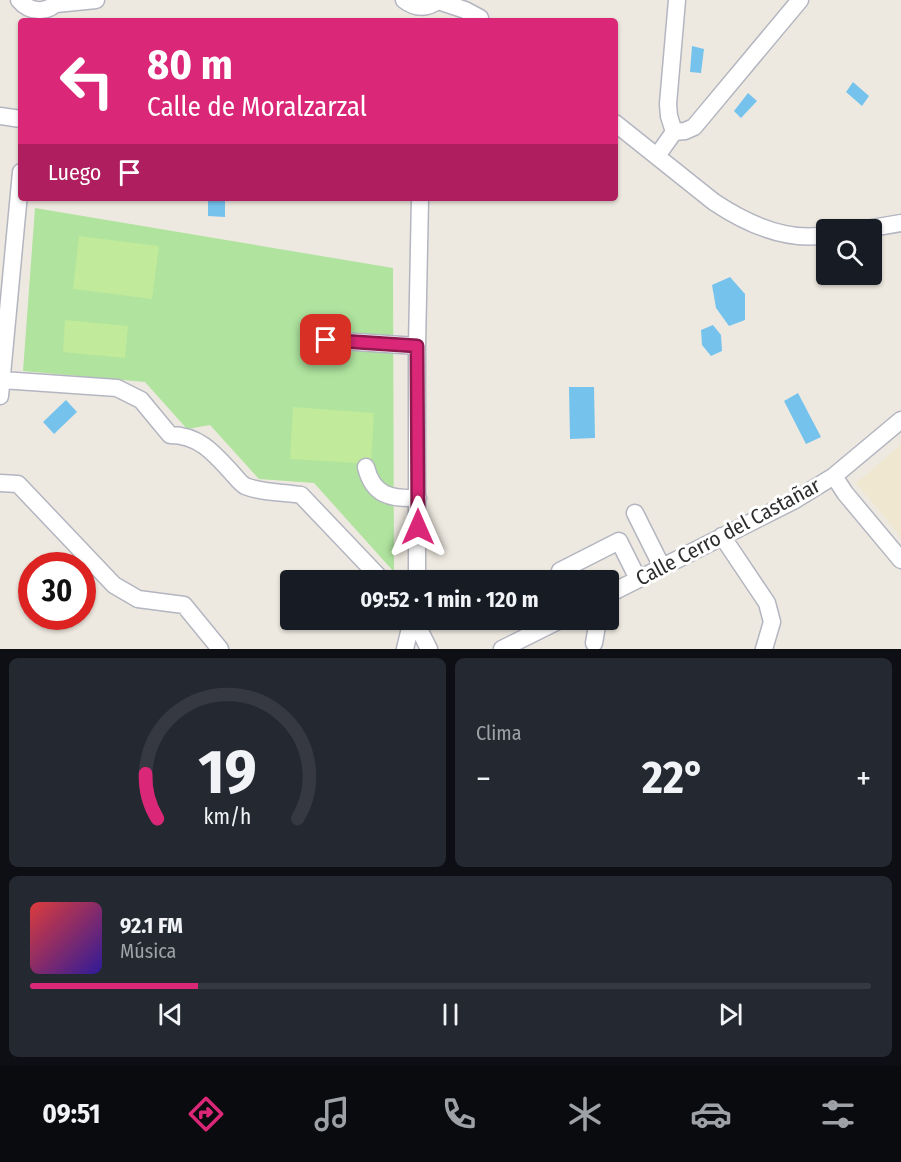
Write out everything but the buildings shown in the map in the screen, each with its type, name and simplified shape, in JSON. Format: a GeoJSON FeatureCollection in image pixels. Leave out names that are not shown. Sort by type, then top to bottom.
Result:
{"type":"FeatureCollection","features":[{"type":"Feature","properties":{"kind":"street"},"geometry":{"type":"LineString","coordinates":[[25,9],[51,9],[96,0]]}},
{"type":"Feature","properties":{"kind":"street"},"geometry":{"type":"LineString","coordinates":[[404,0],[412,6],[465,10],[478,18]]}},
{"type":"Feature","properties":{"kind":"street"},"geometry":{"type":"LineString","coordinates":[[460,0],[479,18]]}},
{"type":"Feature","properties":{"kind":"street"},"geometry":{"type":"LineString","coordinates":[[674,132],[668,104],[677,0]]}},
{"type":"Feature","properties":{"kind":"street"},"geometry":{"type":"LineString","coordinates":[[657,156],[674,132],[694,127],[800,0]]}},
{"type":"Feature","properties":{"kind":"street"},"geometry":{"type":"LineString","coordinates":[[0,116],[18,119]]}},
{"type":"Feature","properties":{"kind":"street"},"geometry":{"type":"LineString","coordinates":[[618,125],[714,202],[756,226],[790,235],[816,237]]}},
{"type":"Feature","properties":{"kind":"street"},"geometry":{"type":"LineString","coordinates":[[18,196],[4,307],[1,388],[91,385],[117,388],[130,393],[141,400],[170,435],[183,435],[196,440],[211,451],[243,485],[260,490],[301,495],[372,570]]}},
{"type":"Feature","properties":{"kind":"street"},"geometry":{"type":"LineString","coordinates":[[417,570],[417,346],[420,201]]}},
{"type":"Feature","properties":{"kind":"street"},"geometry":{"type":"LineString","coordinates":[[882,226],[901,223]]}},
{"type":"Feature","properties":{"kind":"street"},"geometry":{"type":"LineString","coordinates":[[326,340],[417,346]]}},
{"type":"Feature","properties":{"kind":"street","name":"Calle Cerro del Castañar"},"geometry":{"type":"LineString","coordinates":[[619,589],[795,500],[834,476],[901,420]]}},
{"type":"Feature","properties":{"kind":"street"},"geometry":{"type":"LineString","coordinates":[[366,466],[372,484],[384,494],[399,499],[418,498]]}},
{"type":"Feature","properties":{"kind":"street"},"geometry":{"type":"LineString","coordinates":[[834,476],[845,493],[901,560]]}},
{"type":"Feature","properties":{"kind":"street"},"geometry":{"type":"LineString","coordinates":[[0,483],[18,484],[114,585],[138,599],[184,605],[220,649]]}},
{"type":"Feature","properties":{"kind":"street"},"geometry":{"type":"LineString","coordinates":[[635,513],[662,567]]}},
{"type":"Feature","properties":{"kind":"street"},"geometry":{"type":"LineString","coordinates":[[722,536],[767,603],[772,622],[764,649]]}},
{"type":"Feature","properties":{"kind":"street"},"geometry":{"type":"LineString","coordinates":[[562,570],[620,541],[639,579]]}},
{"type":"Feature","properties":{"kind":"street"},"geometry":{"type":"LineString","coordinates":[[405,649],[410,630]]}},
{"type":"Feature","properties":{"kind":"street"},"geometry":{"type":"LineString","coordinates":[[420,630],[429,649]]}},
{"type":"Feature","properties":{"kind":"street"},"geometry":{"type":"LineString","coordinates":[[502,649],[540,630]]}},
{"type":"Feature","properties":{"kind":"street"},"geometry":{"type":"LineString","coordinates":[[594,643],[596,630]]}},
{"type":"Feature","properties":{"kind":"shaded area"},"geometry":{"type":"Polygon","coordinates":[[[901,445],[901,537],[856,483],[901,445]]]}},
{"type":"Feature","properties":{"kind":"green space"},"geometry":{"type":"Polygon","coordinates":[[[35,208],[393,268],[394,570],[314,483],[259,479],[210,425],[187,429],[145,382],[23,371],[35,208]]]}},
{"type":"Feature","properties":{"kind":"green space"},"geometry":{"type":"Polygon","coordinates":[[[79,236],[159,246],[152,299],[73,289],[79,236]]]}},
{"type":"Feature","properties":{"kind":"green space"},"geometry":{"type":"Polygon","coordinates":[[[65,320],[128,326],[125,358],[63,352],[65,320]]]}},
{"type":"Feature","properties":{"kind":"green space"},"geometry":{"type":"Polygon","coordinates":[[[293,407],[374,413],[371,464],[290,459],[293,407]]]}},
{"type":"Feature","properties":{"kind":"water"},"geometry":{"type":"Polygon","coordinates":[[[692,46],[704,49],[701,73],[690,72],[692,46]]]}},
{"type":"Feature","properties":{"kind":"water"},"geometry":{"type":"Polygon","coordinates":[[[853,82],[869,96],[862,106],[846,92],[853,82]]]}},
{"type":"Feature","properties":{"kind":"water"},"geometry":{"type":"Polygon","coordinates":[[[748,93],[757,101],[741,118],[734,111],[748,93]]]}},
{"type":"Feature","properties":{"kind":"water"},"geometry":{"type":"Polygon","coordinates":[[[208,201],[225,201],[225,217],[208,216],[208,201]]]}},
{"type":"Feature","properties":{"kind":"water"},"geometry":{"type":"Polygon","coordinates":[[[730,277],[745,294],[745,320],[729,326],[716,308],[712,285],[730,277]]]}},
{"type":"Feature","properties":{"kind":"water"},"geometry":{"type":"Polygon","coordinates":[[[713,325],[721,335],[722,351],[711,356],[702,345],[701,330],[713,325]]]}},
{"type":"Feature","properties":{"kind":"water"},"geometry":{"type":"Polygon","coordinates":[[[569,387],[594,387],[595,438],[570,439],[569,387]]]}},
{"type":"Feature","properties":{"kind":"water"},"geometry":{"type":"Polygon","coordinates":[[[798,393],[821,437],[806,444],[784,401],[798,393]]]}},
{"type":"Feature","properties":{"kind":"water"},"geometry":{"type":"Polygon","coordinates":[[[66,400],[77,412],[54,434],[43,422],[66,400]]]}},
{"type":"Feature","properties":{"kind":"route"},"geometry":{"type":"LineString","coordinates":[[326,340],[417,346],[418,527]]}}]}
